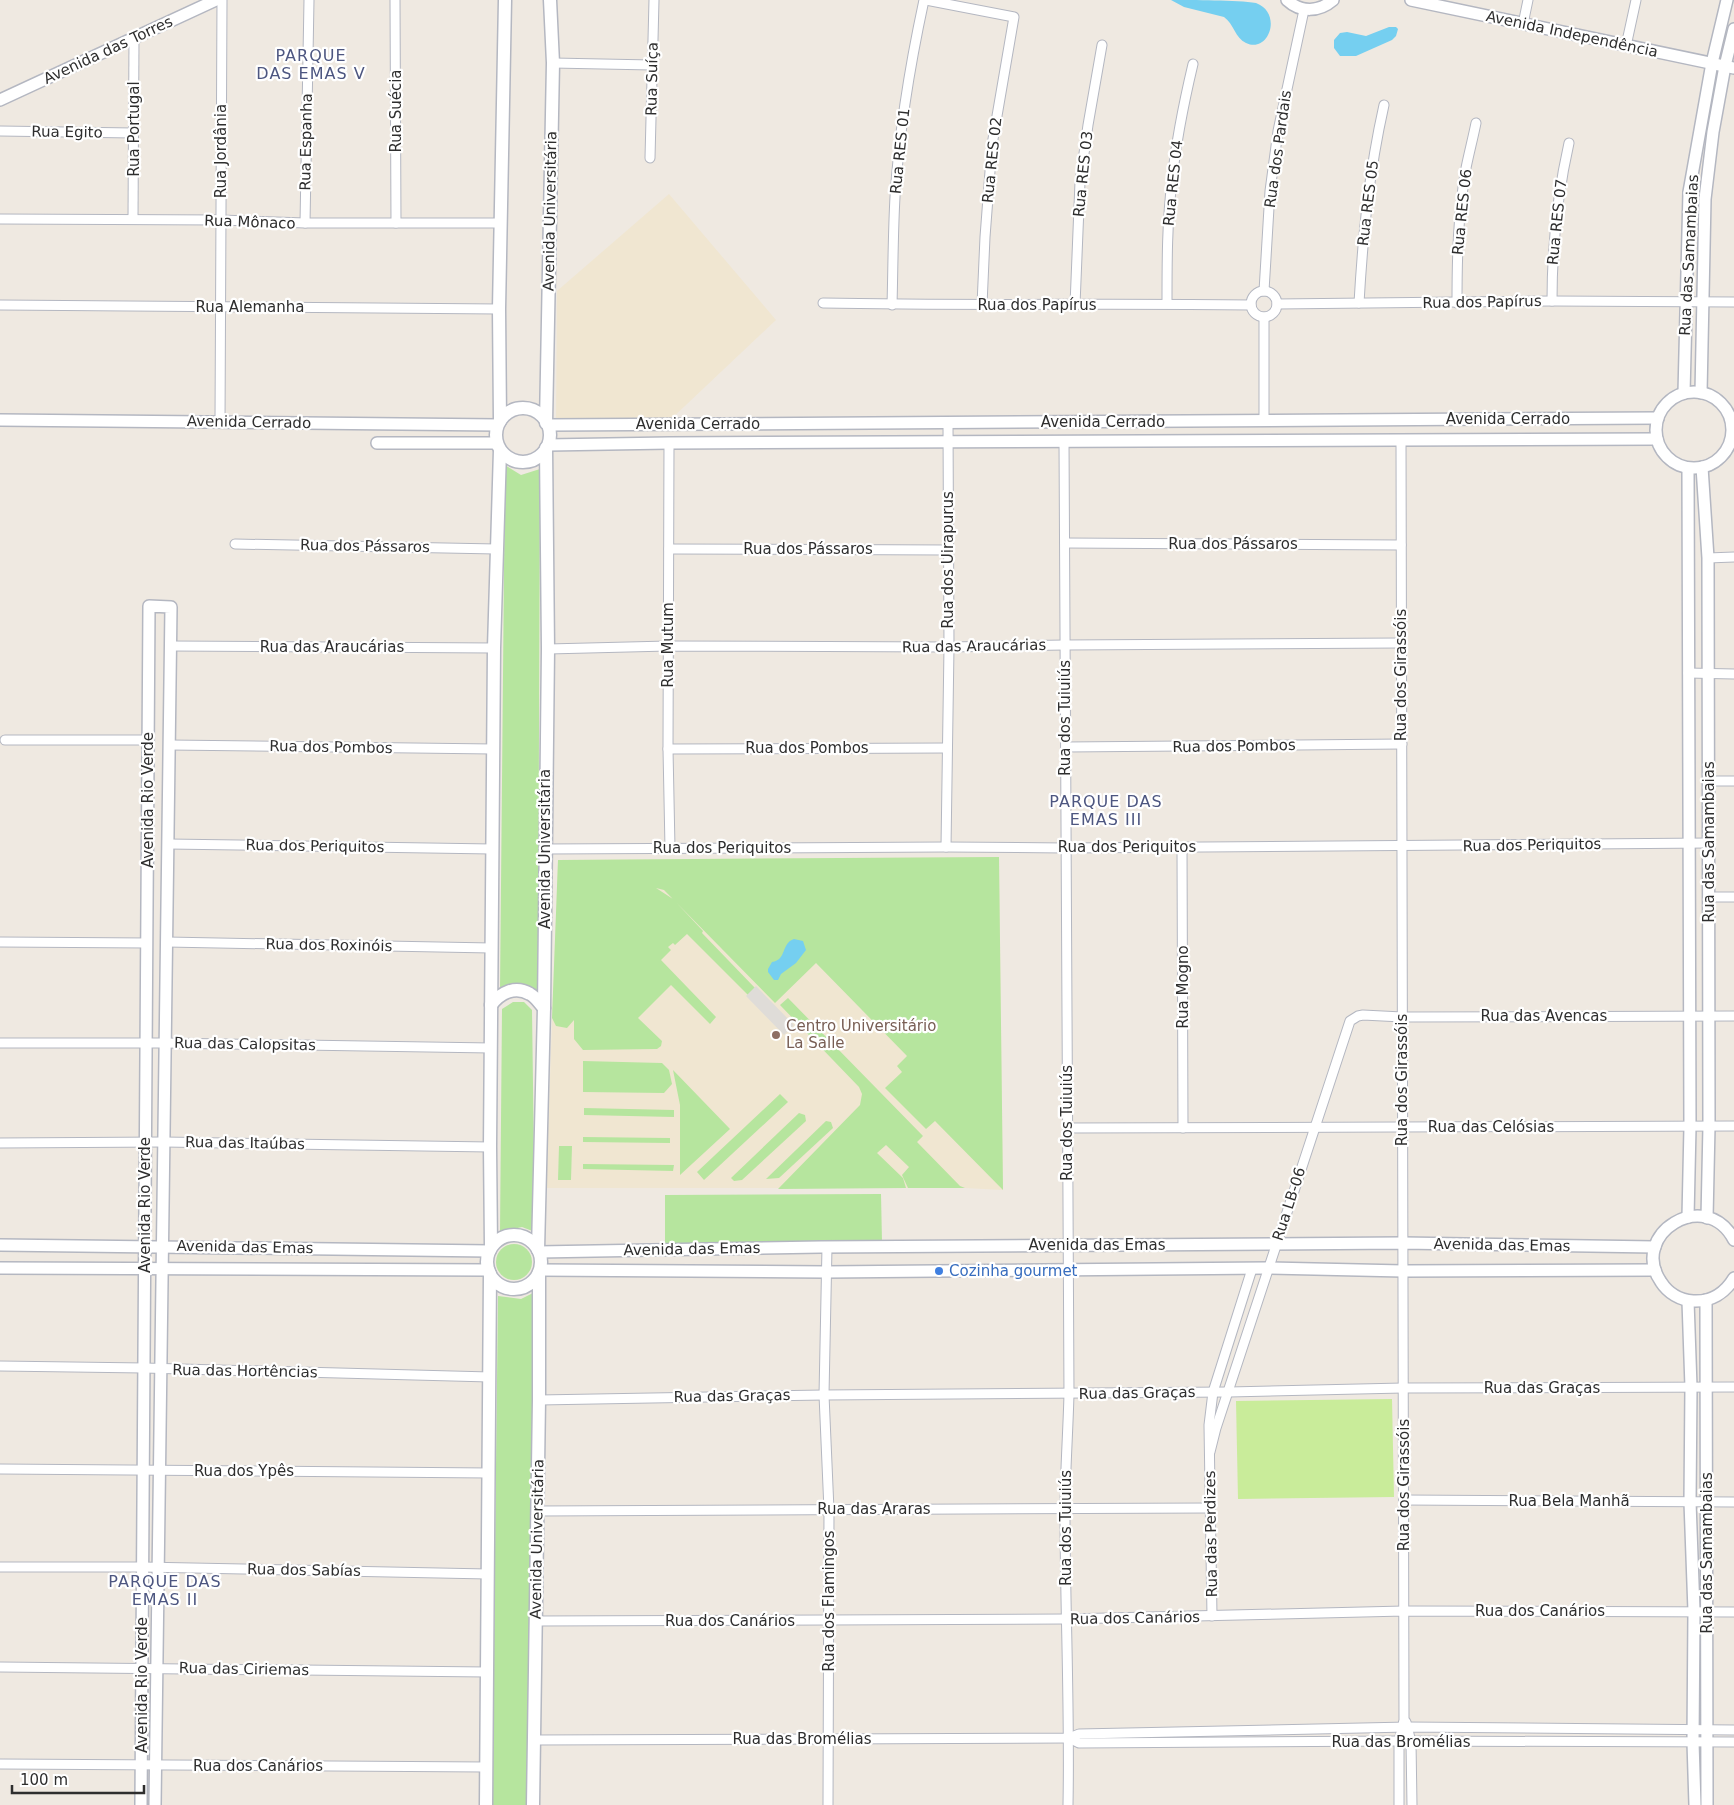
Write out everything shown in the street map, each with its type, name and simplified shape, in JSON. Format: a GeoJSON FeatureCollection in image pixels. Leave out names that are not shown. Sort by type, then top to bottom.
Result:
{"type":"FeatureCollection","features":[{"type":"Feature","properties":{"kind":"main road"},"geometry":{"type":"LineString","coordinates":[[499,423],[504,0]]}},
{"type":"Feature","properties":{"kind":"main road","name":"Avenida Universitária"},"geometry":{"type":"LineString","coordinates":[[547,424],[552,63],[550,0]]}},
{"type":"Feature","properties":{"kind":"main road"},"geometry":{"type":"LineString","coordinates":[[490,1249],[498,1240],[506,1236],[515,1234],[524,1236],[531,1240],[539,1251],[541,1263],[539,1272],[529,1284],[513,1289],[504,1287],[496,1282],[487,1263],[490,1249],[494,648],[499,447],[496,429],[506,414],[514,409],[524,408],[540,414],[547,424],[550,436],[547,447],[538,458],[530,462],[512,460],[499,447]]}},
{"type":"Feature","properties":{"kind":"main road","name":"Avenida Universitária"},"geometry":{"type":"LineString","coordinates":[[539,1251],[548,649],[547,447]]}},
{"type":"Feature","properties":{"kind":"main road"},"geometry":{"type":"LineString","coordinates":[[491,1005],[505,992],[515,990],[530,993],[544,1008]]}},
{"type":"Feature","properties":{"kind":"main road"},"geometry":{"type":"LineString","coordinates":[[486,1805],[490,1272]]}},
{"type":"Feature","properties":{"kind":"main road","name":"Avenida Universitária"},"geometry":{"type":"LineString","coordinates":[[533,1805],[538,1511],[539,1272]]}},
{"type":"Feature","properties":{"kind":"street","name":"Avenida das Torres"},"geometry":{"type":"LineString","coordinates":[[0,100],[216,0]]}},
{"type":"Feature","properties":{"kind":"street","name":"Rua Jordânia"},"geometry":{"type":"LineString","coordinates":[[220,422],[222,0]]}},
{"type":"Feature","properties":{"kind":"street","name":"Rua Espanha"},"geometry":{"type":"LineString","coordinates":[[305,224],[309,0]]}},
{"type":"Feature","properties":{"kind":"street","name":"Rua Suécia"},"geometry":{"type":"LineString","coordinates":[[395,0],[396,222]]}},
{"type":"Feature","properties":{"kind":"street","name":"Rua Suíça"},"geometry":{"type":"LineString","coordinates":[[650,158],[654,0]]}},
{"type":"Feature","properties":{"kind":"street","name":"Rua RES 02"},"geometry":{"type":"LineString","coordinates":[[925,0],[1014,17],[992,145],[984,237],[982,305]]}},
{"type":"Feature","properties":{"kind":"street","name":"Rua RES 01"},"geometry":{"type":"LineString","coordinates":[[892,304],[895,198],[901,135],[910,66],[925,0]]}},
{"type":"Feature","properties":{"kind":"street"},"geometry":{"type":"LineString","coordinates":[[1287,0],[1292,5],[1304,10],[1317,9],[1333,0]]}},
{"type":"Feature","properties":{"kind":"street","name":"Avenida Independência"},"geometry":{"type":"LineString","coordinates":[[1414,0],[1729,67]]}},
{"type":"Feature","properties":{"kind":"street"},"geometry":{"type":"LineString","coordinates":[[1523,24],[1528,0]]}},
{"type":"Feature","properties":{"kind":"street"},"geometry":{"type":"LineString","coordinates":[[1626,46],[1636,0]]}},
{"type":"Feature","properties":{"kind":"street","name":"Rua das Samambaias"},"geometry":{"type":"LineString","coordinates":[[1684,393],[1690,192],[1712,62],[1727,0]]}},
{"type":"Feature","properties":{"kind":"street","name":"Rua dos Pardais"},"geometry":{"type":"LineString","coordinates":[[1264,291],[1270,191],[1277,139],[1304,10]]}},
{"type":"Feature","properties":{"kind":"street","name":"Rua das Samambaias"},"geometry":{"type":"LineString","coordinates":[[1701,392],[1706,199],[1713,132],[1729,67],[1734,29]]}},
{"type":"Feature","properties":{"kind":"street","name":"Rua Portugal"},"geometry":{"type":"LineString","coordinates":[[133,219],[134,38]]}},
{"type":"Feature","properties":{"kind":"street","name":"Rua RES 03"},"geometry":{"type":"LineString","coordinates":[[1075,305],[1080,182],[1102,45]]}},
{"type":"Feature","properties":{"kind":"street"},"geometry":{"type":"LineString","coordinates":[[552,63],[652,65]]}},
{"type":"Feature","properties":{"kind":"street","name":"Rua RES 04"},"geometry":{"type":"LineString","coordinates":[[1167,303],[1168,236],[1172,181],[1184,100],[1193,64]]}},
{"type":"Feature","properties":{"kind":"street","name":"Rua RES 05"},"geometry":{"type":"LineString","coordinates":[[1359,303],[1366,208],[1374,153],[1384,105]]}},
{"type":"Feature","properties":{"kind":"street","name":"Rua RES 06"},"geometry":{"type":"LineString","coordinates":[[1457,303],[1457,248],[1461,207],[1466,167],[1476,122]]}},
{"type":"Feature","properties":{"kind":"street","name":"Rua Egito"},"geometry":{"type":"LineString","coordinates":[[0,131],[134,133]]}},
{"type":"Feature","properties":{"kind":"street","name":"Rua RES 07"},"geometry":{"type":"LineString","coordinates":[[1552,301],[1552,251],[1568,143]]}},
{"type":"Feature","properties":{"kind":"street","name":"Rua Mônaco"},"geometry":{"type":"LineString","coordinates":[[0,219],[220,220],[305,224],[500,222]]}},
{"type":"Feature","properties":{"kind":"street"},"geometry":{"type":"LineString","coordinates":[[1264,291],[1274,294],[1277,304],[1273,313],[1264,317],[1255,314],[1251,305],[1255,295],[1264,291]]}},
{"type":"Feature","properties":{"kind":"street","name":"Rua dos Papírus"},"geometry":{"type":"LineString","coordinates":[[1277,304],[1552,301],[1734,302]]}},
{"type":"Feature","properties":{"kind":"street","name":"Rua dos Papírus"},"geometry":{"type":"LineString","coordinates":[[823,303],[982,305],[1167,303],[1251,305]]}},
{"type":"Feature","properties":{"kind":"street","name":"Rua Alemanha"},"geometry":{"type":"LineString","coordinates":[[0,305],[499,309]]}},
{"type":"Feature","properties":{"kind":"street"},"geometry":{"type":"LineString","coordinates":[[1264,317],[1264,421]]}},
{"type":"Feature","properties":{"kind":"street"},"geometry":{"type":"LineString","coordinates":[[1701,392],[1720,402],[1727,411],[1733,420],[1733,436],[1722,456],[1713,463],[1702,467],[1688,468],[1672,461],[1666,455],[1657,439],[1658,418],[1668,402],[1684,393],[1701,392]]}},
{"type":"Feature","properties":{"kind":"street","name":"Avenida Cerrado"},"geometry":{"type":"LineString","coordinates":[[547,424],[1658,418]]}},
{"type":"Feature","properties":{"kind":"street","name":"Avenida Cerrado"},"geometry":{"type":"LineString","coordinates":[[0,420],[499,423]]}},
{"type":"Feature","properties":{"kind":"street","name":"Rua dos Uirapurus"},"geometry":{"type":"LineString","coordinates":[[946,847],[948,423]]}},
{"type":"Feature","properties":{"kind":"street","name":"Avenida Cerrado"},"geometry":{"type":"LineString","coordinates":[[547,447],[669,443],[1657,439]]}},
{"type":"Feature","properties":{"kind":"street","name":"Rua dos Girassóis"},"geometry":{"type":"LineString","coordinates":[[1401,440],[1404,1611],[1405,1725],[1411,1742],[1412,1805]]}},
{"type":"Feature","properties":{"kind":"street","name":"Rua dos Tuiuiús"},"geometry":{"type":"LineString","coordinates":[[1064,441],[1069,1394],[1065,1509],[1070,1738],[1068,1805]]}},
{"type":"Feature","properties":{"kind":"street"},"geometry":{"type":"LineString","coordinates":[[377,443],[499,447]]}},
{"type":"Feature","properties":{"kind":"street","name":"Rua Mutum"},"geometry":{"type":"LineString","coordinates":[[669,443],[668,749],[670,848]]}},
{"type":"Feature","properties":{"kind":"street","name":"Rua das Samambaias"},"geometry":{"type":"LineString","coordinates":[[1702,467],[1708,558],[1709,674],[1709,1126],[1707,1218]]}},
{"type":"Feature","properties":{"kind":"street","name":"Rua das Samambaias"},"geometry":{"type":"LineString","coordinates":[[1688,468],[1690,1127],[1688,1217]]}},
{"type":"Feature","properties":{"kind":"street","name":"Rua dos Pássaros"},"geometry":{"type":"LineString","coordinates":[[1065,543],[1401,545]]}},
{"type":"Feature","properties":{"kind":"street","name":"Rua dos Pássaros"},"geometry":{"type":"LineString","coordinates":[[234,544],[496,549]]}},
{"type":"Feature","properties":{"kind":"street","name":"Rua dos Pássaros"},"geometry":{"type":"LineString","coordinates":[[669,549],[948,550]]}},
{"type":"Feature","properties":{"kind":"street"},"geometry":{"type":"LineString","coordinates":[[1708,558],[1734,558]]}},
{"type":"Feature","properties":{"kind":"street","name":"Avenida Rio Verde"},"geometry":{"type":"LineString","coordinates":[[141,1805],[149,606],[171,607],[155,1805]]}},
{"type":"Feature","properties":{"kind":"street","name":"Rua das Araucárias"},"geometry":{"type":"LineString","coordinates":[[548,649],[668,646],[948,647],[1065,644],[1401,643]]}},
{"type":"Feature","properties":{"kind":"street","name":"Rua das Araucárias"},"geometry":{"type":"LineString","coordinates":[[171,646],[494,648]]}},
{"type":"Feature","properties":{"kind":"street"},"geometry":{"type":"LineString","coordinates":[[1688,673],[1734,674]]}},
{"type":"Feature","properties":{"kind":"street"},"geometry":{"type":"LineString","coordinates":[[5,740],[148,740]]}},
{"type":"Feature","properties":{"kind":"street","name":"Rua dos Pombos"},"geometry":{"type":"LineString","coordinates":[[1066,747],[1402,744]]}},
{"type":"Feature","properties":{"kind":"street","name":"Rua dos Pombos"},"geometry":{"type":"LineString","coordinates":[[169,745],[493,749]]}},
{"type":"Feature","properties":{"kind":"street","name":"Rua dos Pombos"},"geometry":{"type":"LineString","coordinates":[[668,749],[947,748]]}},
{"type":"Feature","properties":{"kind":"street"},"geometry":{"type":"LineString","coordinates":[[1709,781],[1734,781]]}},
{"type":"Feature","properties":{"kind":"street","name":"Rua dos Periquitos"},"geometry":{"type":"LineString","coordinates":[[544,849],[1065,848],[1709,843]]}},
{"type":"Feature","properties":{"kind":"street","name":"Rua dos Periquitos"},"geometry":{"type":"LineString","coordinates":[[168,844],[492,849]]}},
{"type":"Feature","properties":{"kind":"street","name":"Rua Mogno"},"geometry":{"type":"LineString","coordinates":[[1182,847],[1183,1128]]}},
{"type":"Feature","properties":{"kind":"street"},"geometry":{"type":"LineString","coordinates":[[1709,897],[1734,897]]}},
{"type":"Feature","properties":{"kind":"street"},"geometry":{"type":"LineString","coordinates":[[0,942],[146,943]]}},
{"type":"Feature","properties":{"kind":"street","name":"Rua dos Roxinóis"},"geometry":{"type":"LineString","coordinates":[[167,942],[491,948]]}},
{"type":"Feature","properties":{"kind":"street","name":"Rua das Avencas"},"geometry":{"type":"LineString","coordinates":[[1354,1018],[1363,1015],[1402,1017],[1734,1016]]}},
{"type":"Feature","properties":{"kind":"street","name":"Rua LB-06"},"geometry":{"type":"LineString","coordinates":[[1229,1392],[1267,1268],[1348,1026],[1354,1018]]}},
{"type":"Feature","properties":{"kind":"street","name":"Rua das Calopsitas"},"geometry":{"type":"LineString","coordinates":[[0,1043],[165,1043],[491,1048]]}},
{"type":"Feature","properties":{"kind":"street","name":"Rua das Celósias"},"geometry":{"type":"LineString","coordinates":[[1068,1128],[1314,1129],[1734,1126]]}},
{"type":"Feature","properties":{"kind":"street","name":"Rua das Itaúbas"},"geometry":{"type":"LineString","coordinates":[[0,1143],[164,1142],[490,1147]]}},
{"type":"Feature","properties":{"kind":"street"},"geometry":{"type":"LineString","coordinates":[[1734,1240],[1722,1225],[1707,1218],[1688,1217],[1673,1222],[1667,1227],[1658,1240],[1653,1254],[1654,1270],[1664,1286],[1679,1298],[1688,1301],[1706,1300],[1723,1292],[1734,1278]]}},
{"type":"Feature","properties":{"kind":"street","name":"Avenida das Emas"},"geometry":{"type":"LineString","coordinates":[[539,1251],[1403,1243],[1655,1247]]}},
{"type":"Feature","properties":{"kind":"street","name":"Avenida das Emas"},"geometry":{"type":"LineString","coordinates":[[0,1245],[490,1249]]}},
{"type":"Feature","properties":{"kind":"street","name":"Rua dos Flamingos"},"geometry":{"type":"LineString","coordinates":[[827,1247],[824,1395],[829,1510],[828,1805]]}},
{"type":"Feature","properties":{"kind":"street","name":"Avenida das Emas"},"geometry":{"type":"LineString","coordinates":[[0,1268],[490,1272]]}},
{"type":"Feature","properties":{"kind":"street"},"geometry":{"type":"LineString","coordinates":[[1213,1392],[1252,1268]]}},
{"type":"Feature","properties":{"kind":"street","name":"Avenida das Emas"},"geometry":{"type":"LineString","coordinates":[[539,1272],[826,1272],[1252,1268],[1403,1272],[1654,1270]]}},
{"type":"Feature","properties":{"kind":"street","name":"Rua das Samambaias"},"geometry":{"type":"LineString","coordinates":[[1695,1805],[1693,1742],[1707,1502],[1706,1300]]}},
{"type":"Feature","properties":{"kind":"street","name":"Rua das Samambaias"},"geometry":{"type":"LineString","coordinates":[[1688,1301],[1691,1387],[1690,1502],[1700,1611],[1707,1730],[1707,1805]]}},
{"type":"Feature","properties":{"kind":"street","name":"Rua das Hortências"},"geometry":{"type":"LineString","coordinates":[[0,1366],[490,1377]]}},
{"type":"Feature","properties":{"kind":"street","name":"Rua das Graças"},"geometry":{"type":"LineString","coordinates":[[539,1400],[824,1395],[1229,1392],[1404,1388],[1734,1388]]}},
{"type":"Feature","properties":{"kind":"street","name":"Rua das Perdizes"},"geometry":{"type":"LineString","coordinates":[[1212,1616],[1209,1425],[1213,1392]]}},
{"type":"Feature","properties":{"kind":"street","name":"Rua das Perdizes"},"geometry":{"type":"LineString","coordinates":[[1210,1452],[1216,1428],[1229,1392]]}},
{"type":"Feature","properties":{"kind":"street","name":"Rua dos Ypês"},"geometry":{"type":"LineString","coordinates":[[0,1469],[489,1473]]}},
{"type":"Feature","properties":{"kind":"street","name":"Rua Bela Manhã"},"geometry":{"type":"LineString","coordinates":[[1404,1500],[1734,1502]]}},
{"type":"Feature","properties":{"kind":"street","name":"Rua das Araras"},"geometry":{"type":"LineString","coordinates":[[538,1511],[1210,1508]]}},
{"type":"Feature","properties":{"kind":"street","name":"Rua dos Sabías"},"geometry":{"type":"LineString","coordinates":[[0,1567],[488,1574]]}},
{"type":"Feature","properties":{"kind":"street","name":"Rua dos Canários"},"geometry":{"type":"LineString","coordinates":[[536,1621],[1066,1619],[1404,1611],[1734,1612]]}},
{"type":"Feature","properties":{"kind":"street","name":"Rua das Ciriemas"},"geometry":{"type":"LineString","coordinates":[[0,1667],[487,1672]]}},
{"type":"Feature","properties":{"kind":"street","name":"Rua dos Girassóis"},"geometry":{"type":"LineString","coordinates":[[1399,1805],[1399,1741],[1405,1725]]}},
{"type":"Feature","properties":{"kind":"street","name":"Rua das Bromélias"},"geometry":{"type":"LineString","coordinates":[[534,1740],[1070,1738],[1079,1734],[1405,1725],[1734,1730]]}},
{"type":"Feature","properties":{"kind":"street","name":"Rua das Bromélias"},"geometry":{"type":"LineString","coordinates":[[1070,1738],[1079,1744],[1399,1741],[1734,1742]]}},
{"type":"Feature","properties":{"kind":"street","name":"Rua dos Canários"},"geometry":{"type":"LineString","coordinates":[[0,1764],[486,1767]]}},
{"type":"Feature","properties":{"kind":"shaded area"},"geometry":{"type":"Polygon","coordinates":[[[669,194],[776,320],[668,422],[556,422],[557,291],[669,194]]]}},
{"type":"Feature","properties":{"kind":"shaded area","name":"Centro Universitário La Salle"},"geometry":{"type":"Polygon","coordinates":[[[999,857],[1003,1190],[965,1188],[546,1188],[558,860],[999,857]]]}},
{"type":"Feature","properties":{"kind":"shaded area"},"geometry":{"type":"Polygon","coordinates":[[[756,986],[794,1025],[784,1035],[746,996],[756,986]]]}},
{"type":"Feature","properties":{"kind":"green space"},"geometry":{"type":"Polygon","coordinates":[[[505,465],[521,475],[540,469],[538,995],[500,991],[505,465]]]}},
{"type":"Feature","properties":{"kind":"green space"},"geometry":{"type":"Polygon","coordinates":[[[999,857],[1003,1190],[935,1121],[926,1129],[885,1088],[902,1072],[897,1066],[907,1056],[816,963],[775,1003],[676,903],[755,988],[748,995],[687,934],[675,945],[673,943],[668,947],[671,950],[661,960],[716,1017],[710,1024],[671,985],[638,1018],[662,1041],[661,1046],[657,1049],[583,1050],[574,1039],[574,1020],[567,1028],[556,1026],[552,1018],[558,860],[999,857]],[[656,888],[673,899],[664,890],[656,888]]]}},
{"type":"Feature","properties":{"kind":"green space"},"geometry":{"type":"Polygon","coordinates":[[[788,998],[923,1136],[917,1142],[960,1186],[965,1188],[908,1188],[902,1175],[909,1167],[886,1145],[877,1153],[903,1178],[906,1188],[778,1189],[860,1105],[862,1094],[859,1087],[780,1005],[788,998]]]}},
{"type":"Feature","properties":{"kind":"green space"},"geometry":{"type":"Polygon","coordinates":[[[513,1002],[524,1002],[532,1010],[535,1232],[522,1227],[500,1232],[502,1009],[513,1002]]]}},
{"type":"Feature","properties":{"kind":"green space"},"geometry":{"type":"Polygon","coordinates":[[[583,1061],[662,1063],[669,1070],[672,1084],[664,1093],[583,1092],[583,1061]]]}},
{"type":"Feature","properties":{"kind":"green space"},"geometry":{"type":"Polygon","coordinates":[[[673,1070],[730,1129],[680,1175],[680,1105],[673,1070]]]}},
{"type":"Feature","properties":{"kind":"green space"},"geometry":{"type":"Polygon","coordinates":[[[780,1094],[788,1102],[704,1180],[697,1172],[780,1094]]]}},
{"type":"Feature","properties":{"kind":"green space"},"geometry":{"type":"Polygon","coordinates":[[[584,1108],[674,1110],[674,1117],[584,1115],[584,1108]]]}},
{"type":"Feature","properties":{"kind":"green space"},"geometry":{"type":"Polygon","coordinates":[[[799,1113],[805,1115],[806,1121],[742,1180],[734,1181],[731,1178],[799,1113]]]}},
{"type":"Feature","properties":{"kind":"green space"},"geometry":{"type":"Polygon","coordinates":[[[826,1121],[831,1122],[833,1128],[779,1178],[766,1179],[826,1121]]]}},
{"type":"Feature","properties":{"kind":"green space"},"geometry":{"type":"Polygon","coordinates":[[[583,1137],[670,1138],[670,1143],[583,1142],[583,1137]]]}},
{"type":"Feature","properties":{"kind":"green space"},"geometry":{"type":"Polygon","coordinates":[[[559,1146],[572,1146],[571,1180],[558,1180],[559,1146]]]}},
{"type":"Feature","properties":{"kind":"green space"},"geometry":{"type":"Polygon","coordinates":[[[583,1164],[674,1165],[673,1171],[583,1169],[583,1164]]]}},
{"type":"Feature","properties":{"kind":"green space"},"geometry":{"type":"Polygon","coordinates":[[[881,1194],[882,1242],[665,1244],[665,1195],[881,1194]]]}},
{"type":"Feature","properties":{"kind":"green space"},"geometry":{"type":"Polygon","coordinates":[[[514,1244],[521,1245],[527,1249],[531,1255],[531,1269],[527,1275],[521,1279],[514,1280],[507,1279],[501,1275],[497,1269],[496,1262],[497,1255],[501,1249],[507,1245],[514,1244]]]}},
{"type":"Feature","properties":{"kind":"green space"},"geometry":{"type":"Polygon","coordinates":[[[533,1293],[529,1805],[492,1805],[498,1296],[521,1299],[533,1293]]]}},
{"type":"Feature","properties":{"kind":"green space"},"geometry":{"type":"Polygon","coordinates":[[[1392,1399],[1394,1497],[1238,1499],[1236,1401],[1392,1399]]]}},
{"type":"Feature","properties":{"kind":"water"},"geometry":{"type":"Polygon","coordinates":[[[1171,0],[1256,3],[1264,8],[1269,15],[1270,31],[1261,43],[1254,45],[1246,43],[1239,38],[1224,17],[1184,7],[1171,0]]]}},
{"type":"Feature","properties":{"kind":"water"},"geometry":{"type":"Polygon","coordinates":[[[1389,27],[1396,27],[1398,29],[1396,36],[1392,40],[1356,56],[1340,56],[1334,48],[1334,40],[1340,33],[1347,32],[1366,36],[1389,27]]]}},
{"type":"Feature","properties":{"kind":"water"},"geometry":{"type":"Polygon","coordinates":[[[794,939],[803,941],[806,950],[796,963],[781,974],[778,980],[774,980],[768,969],[772,962],[780,958],[787,944],[794,939]]]}},
{"type":"Feature","properties":{"kind":"place","name":"Centro Universitário La Salle"},"geometry":{"type":"Point","coordinates":[776,1035]}},
{"type":"Feature","properties":{"kind":"place","name":"Cozinha gourmet"},"geometry":{"type":"Point","coordinates":[939,1271]}},
{"type":"Feature","properties":{"kind":"district","name":"PARQUE DAS EMAS V"},"geometry":{"type":"Point","coordinates":[311,64]}},
{"type":"Feature","properties":{"kind":"district","name":"PARQUE DAS EMAS III"},"geometry":{"type":"Point","coordinates":[1106,810]}},
{"type":"Feature","properties":{"kind":"district","name":"PARQUE DAS EMAS II"},"geometry":{"type":"Point","coordinates":[165,1590]}}]}
